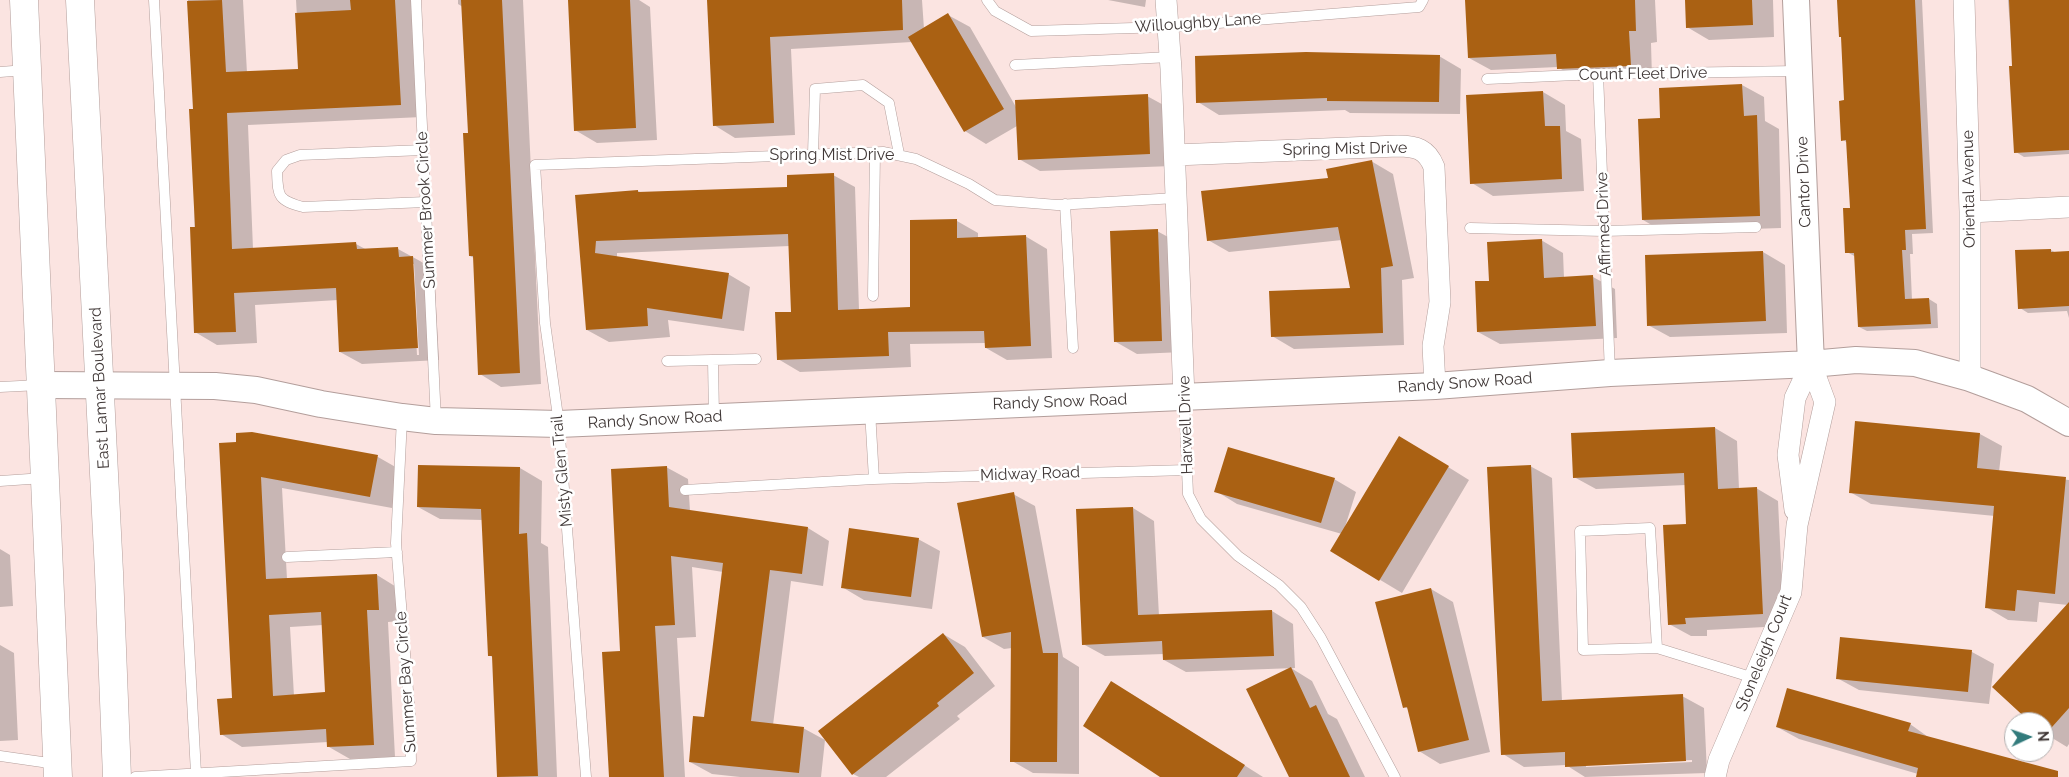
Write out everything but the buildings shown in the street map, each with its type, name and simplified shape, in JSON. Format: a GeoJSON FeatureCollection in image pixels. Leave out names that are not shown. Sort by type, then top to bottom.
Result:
{"type":"FeatureCollection","features":[{"type":"Feature","properties":{"kind":"main road"},"geometry":{"type":"LineString","coordinates":[[24,0],[58,771]]}},
{"type":"Feature","properties":{"kind":"main road","name":"East Lamar Boulevard"},"geometry":{"type":"LineString","coordinates":[[80,0],[109,572],[117,777]]}},
{"type":"Feature","properties":{"kind":"street","name":"Harwell Drive"},"geometry":{"type":"LineString","coordinates":[[1166,0],[1175,155],[1184,397]]}},
{"type":"Feature","properties":{"kind":"street","name":"Cantor Drive"},"geometry":{"type":"LineString","coordinates":[[1796,0],[1811,364]]}},
{"type":"Feature","properties":{"kind":"street","name":"Oriental Avenue"},"geometry":{"type":"LineString","coordinates":[[1964,0],[1970,212],[1970,378]]}},
{"type":"Feature","properties":{"kind":"street","name":"Spring Mist Drive"},"geometry":{"type":"LineString","coordinates":[[1175,155],[1398,146],[1422,149],[1430,156],[1434,167],[1440,302],[1433,346],[1435,386]]}},
{"type":"Feature","properties":{"kind":"street"},"geometry":{"type":"LineString","coordinates":[[1970,212],[2069,207]]}},
{"type":"Feature","properties":{"kind":"street","name":"Randy Snow Road"},"geometry":{"type":"LineString","coordinates":[[41,385],[175,384],[256,390],[321,404],[436,421],[559,424],[1435,386],[1610,373],[1811,364],[1856,360],[1916,363],[1970,378],[2027,399],[2069,423]]}},
{"type":"Feature","properties":{"kind":"street","name":"Stoneleigh Court"},"geometry":{"type":"LineString","coordinates":[[1797,525],[1788,455],[1795,398],[1811,364]]}},
{"type":"Feature","properties":{"kind":"street","name":"Stoneleigh Court"},"geometry":{"type":"LineString","coordinates":[[1715,777],[1719,760],[1790,592],[1797,525],[1825,402],[1811,364]]}},
{"type":"Feature","properties":{"kind":"lane"},"geometry":{"type":"LineString","coordinates":[[154,0],[196,773]]}},
{"type":"Feature","properties":{"kind":"lane","name":"Summer Brook Circle"},"geometry":{"type":"LineString","coordinates":[[416,0],[436,421]]}},
{"type":"Feature","properties":{"kind":"lane","name":"Willoughby Lane"},"geometry":{"type":"LineString","coordinates":[[987,0],[996,11],[1031,30],[1168,27],[1421,3]]}},
{"type":"Feature","properties":{"kind":"lane"},"geometry":{"type":"LineString","coordinates":[[1015,65],[1170,57]]}},
{"type":"Feature","properties":{"kind":"lane"},"geometry":{"type":"LineString","coordinates":[[0,72],[27,70]]}},
{"type":"Feature","properties":{"kind":"lane","name":"Count Fleet Drive"},"geometry":{"type":"LineString","coordinates":[[1488,79],[1598,74],[1799,71]]}},
{"type":"Feature","properties":{"kind":"lane","name":"Affirmed Drive"},"geometry":{"type":"LineString","coordinates":[[1598,74],[1610,373]]}},
{"type":"Feature","properties":{"kind":"lane"},"geometry":{"type":"LineString","coordinates":[[813,154],[815,89],[863,85],[889,103],[900,154]]}},
{"type":"Feature","properties":{"kind":"lane"},"geometry":{"type":"LineString","coordinates":[[423,150],[300,155],[286,160],[276,171],[278,193],[281,198],[284,202],[303,207],[426,202]]}},
{"type":"Feature","properties":{"kind":"lane"},"geometry":{"type":"LineString","coordinates":[[873,296],[875,152]]}},
{"type":"Feature","properties":{"kind":"lane","name":"Spring Mist Drive"},"geometry":{"type":"LineString","coordinates":[[536,165],[875,152],[900,154],[969,184],[995,200],[1065,204],[1176,198]]}},
{"type":"Feature","properties":{"kind":"lane","name":"Misty Glen Trail"},"geometry":{"type":"LineString","coordinates":[[536,165],[545,323],[563,466],[586,777]]}},
{"type":"Feature","properties":{"kind":"lane"},"geometry":{"type":"LineString","coordinates":[[1065,204],[1073,348]]}},
{"type":"Feature","properties":{"kind":"lane"},"geometry":{"type":"LineString","coordinates":[[1470,228],[1604,231],[1756,226]]}},
{"type":"Feature","properties":{"kind":"lane"},"geometry":{"type":"LineString","coordinates":[[666,361],[756,359]]}},
{"type":"Feature","properties":{"kind":"lane"},"geometry":{"type":"LineString","coordinates":[[713,360],[714,417]]}},
{"type":"Feature","properties":{"kind":"lane"},"geometry":{"type":"LineString","coordinates":[[0,387],[41,385]]}},
{"type":"Feature","properties":{"kind":"lane","name":"Harwell Drive"},"geometry":{"type":"LineString","coordinates":[[1184,397],[1188,494],[1201,519],[1238,556],[1279,585],[1301,607],[1321,638],[1395,777]]}},
{"type":"Feature","properties":{"kind":"lane"},"geometry":{"type":"LineString","coordinates":[[870,410],[874,479]]}},
{"type":"Feature","properties":{"kind":"lane","name":"Summer Bay Circle"},"geometry":{"type":"LineString","coordinates":[[135,777],[411,761],[410,715],[397,552],[397,493],[402,417]]}},
{"type":"Feature","properties":{"kind":"lane","name":"Midway Road"},"geometry":{"type":"LineString","coordinates":[[685,490],[874,479],[1187,470]]}},
{"type":"Feature","properties":{"kind":"lane"},"geometry":{"type":"LineString","coordinates":[[0,480],[45,478]]}},
{"type":"Feature","properties":{"kind":"lane"},"geometry":{"type":"LineString","coordinates":[[1656,648],[1650,528],[1580,531],[1583,650],[1656,648],[1754,678]]}},
{"type":"Feature","properties":{"kind":"lane"},"geometry":{"type":"LineString","coordinates":[[287,557],[397,552]]}},
{"type":"Feature","properties":{"kind":"lane"},"geometry":{"type":"LineString","coordinates":[[0,756],[58,771]]}}]}
